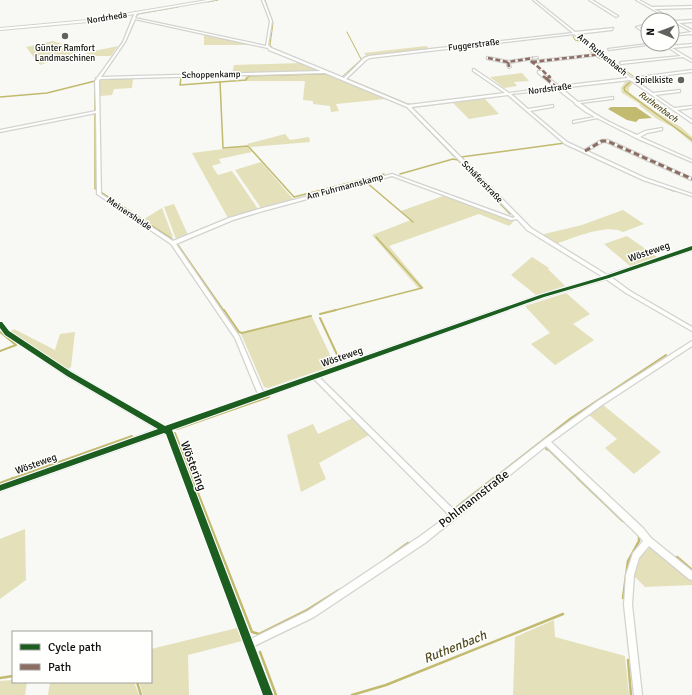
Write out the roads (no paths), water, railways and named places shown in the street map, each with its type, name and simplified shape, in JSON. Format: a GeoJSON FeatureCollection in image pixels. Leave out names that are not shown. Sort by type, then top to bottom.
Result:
{"type":"FeatureCollection","features":[{"type":"Feature","properties":{"kind":"main road","name":"Nordrheda"},"geometry":{"type":"LineString","coordinates":[[0,29],[82,22],[135,15],[213,0]]}},
{"type":"Feature","properties":{"kind":"street"},"geometry":{"type":"LineString","coordinates":[[263,0],[271,21],[268,47]]}},
{"type":"Feature","properties":{"kind":"street","name":"Am Ruthenbach"},"geometry":{"type":"LineString","coordinates":[[534,0],[631,79],[692,122]]}},
{"type":"Feature","properties":{"kind":"street"},"geometry":{"type":"LineString","coordinates":[[590,0],[617,16]]}},
{"type":"Feature","properties":{"kind":"street"},"geometry":{"type":"LineString","coordinates":[[636,0],[658,12]]}},
{"type":"Feature","properties":{"kind":"street"},"geometry":{"type":"LineString","coordinates":[[652,8],[692,7]]}},
{"type":"Feature","properties":{"kind":"street","name":"Schäferstraße"},"geometry":{"type":"LineString","coordinates":[[135,15],[268,47],[408,106],[529,230],[607,277],[628,292],[692,329]]}},
{"type":"Feature","properties":{"kind":"street"},"geometry":{"type":"LineString","coordinates":[[98,78],[124,42],[135,15]]}},
{"type":"Feature","properties":{"kind":"street"},"geometry":{"type":"LineString","coordinates":[[680,22],[692,21]]}},
{"type":"Feature","properties":{"kind":"street"},"geometry":{"type":"LineString","coordinates":[[680,25],[692,32]]}},
{"type":"Feature","properties":{"kind":"street","name":"Fuggerstraße"},"geometry":{"type":"LineString","coordinates":[[344,80],[365,59],[369,57],[612,29]]}},
{"type":"Feature","properties":{"kind":"street"},"geometry":{"type":"LineString","coordinates":[[680,34],[692,32]]}},
{"type":"Feature","properties":{"kind":"street"},"geometry":{"type":"LineString","coordinates":[[680,46],[692,45]]}},
{"type":"Feature","properties":{"kind":"street"},"geometry":{"type":"LineString","coordinates":[[610,49],[640,46]]}},
{"type":"Feature","properties":{"kind":"street"},"geometry":{"type":"LineString","coordinates":[[678,52],[692,61]]}},
{"type":"Feature","properties":{"kind":"street"},"geometry":{"type":"LineString","coordinates":[[488,58],[508,62],[531,60],[540,61],[602,54]]}},
{"type":"Feature","properties":{"kind":"street"},"geometry":{"type":"LineString","coordinates":[[621,63],[685,56]]}},
{"type":"Feature","properties":{"kind":"street"},"geometry":{"type":"LineString","coordinates":[[531,60],[550,78],[545,78],[576,103],[598,117],[637,137],[692,161]]}},
{"type":"Feature","properties":{"kind":"street"},"geometry":{"type":"LineString","coordinates":[[508,62],[509,67]]}},
{"type":"Feature","properties":{"kind":"street"},"geometry":{"type":"LineString","coordinates":[[474,70],[509,94],[566,143],[644,179],[692,195]]}},
{"type":"Feature","properties":{"kind":"street","name":"Schoppenkamp"},"geometry":{"type":"LineString","coordinates":[[98,78],[324,71]]}},
{"type":"Feature","properties":{"kind":"street","name":"Nordstraße"},"geometry":{"type":"LineString","coordinates":[[408,106],[692,71]]}},
{"type":"Feature","properties":{"kind":"street","name":"Meinersheide"},"geometry":{"type":"LineString","coordinates":[[98,78],[99,194],[173,243],[237,337],[262,395]]}},
{"type":"Feature","properties":{"kind":"street"},"geometry":{"type":"LineString","coordinates":[[653,94],[679,91]]}},
{"type":"Feature","properties":{"kind":"street"},"geometry":{"type":"LineString","coordinates":[[576,103],[612,98]]}},
{"type":"Feature","properties":{"kind":"street"},"geometry":{"type":"LineString","coordinates":[[528,110],[552,106]]}},
{"type":"Feature","properties":{"kind":"street"},"geometry":{"type":"LineString","coordinates":[[674,109],[692,107]]}},
{"type":"Feature","properties":{"kind":"street"},"geometry":{"type":"LineString","coordinates":[[0,132],[98,112]]}},
{"type":"Feature","properties":{"kind":"street"},"geometry":{"type":"LineString","coordinates":[[574,122],[598,117]]}},
{"type":"Feature","properties":{"kind":"street"},"geometry":{"type":"LineString","coordinates":[[637,137],[646,132],[661,129]]}},
{"type":"Feature","properties":{"kind":"street"},"geometry":{"type":"LineString","coordinates":[[585,151],[602,141],[607,141],[692,179]]}},
{"type":"Feature","properties":{"kind":"street","name":"Am Fuhrmannskamp"},"geometry":{"type":"LineString","coordinates":[[173,243],[231,219],[392,175],[513,219],[516,218]]}},
{"type":"Feature","properties":{"kind":"street","name":"Wösteweg"},"geometry":{"type":"LineString","coordinates":[[0,488],[542,296],[607,277],[692,248]]}},
{"type":"Feature","properties":{"kind":"street","name":"Wöstering"},"geometry":{"type":"LineString","coordinates":[[0,324],[7,333],[69,374],[163,430],[169,432],[268,695]]}},
{"type":"Feature","properties":{"kind":"street","name":"Pohlmannstraße"},"geometry":{"type":"LineString","coordinates":[[249,644],[311,614],[422,540],[546,442],[600,403],[692,343]]}},
{"type":"Feature","properties":{"kind":"street","name":"Wösteweg"},"geometry":{"type":"LineString","coordinates":[[315,377],[453,514]]}},
{"type":"Feature","properties":{"kind":"street"},"geometry":{"type":"LineString","coordinates":[[546,442],[640,531],[648,541],[692,576]]}},
{"type":"Feature","properties":{"kind":"street"},"geometry":{"type":"LineString","coordinates":[[638,695],[628,605],[630,575],[636,556],[648,541]]}},
{"type":"Feature","properties":{"kind":"waterway"},"geometry":{"type":"LineString","coordinates":[[208,2],[218,0]]}},
{"type":"Feature","properties":{"kind":"waterway"},"geometry":{"type":"LineString","coordinates":[[265,0],[273,23],[270,45],[273,49]]}},
{"type":"Feature","properties":{"kind":"waterway"},"geometry":{"type":"LineString","coordinates":[[136,17],[138,14],[178,7]]}},
{"type":"Feature","properties":{"kind":"waterway"},"geometry":{"type":"LineString","coordinates":[[113,18],[134,14]]}},
{"type":"Feature","properties":{"kind":"waterway"},"geometry":{"type":"LineString","coordinates":[[126,41],[136,18]]}},
{"type":"Feature","properties":{"kind":"waterway"},"geometry":{"type":"LineString","coordinates":[[64,24],[85,22]]}},
{"type":"Feature","properties":{"kind":"waterway"},"geometry":{"type":"LineString","coordinates":[[0,30],[57,25]]}},
{"type":"Feature","properties":{"kind":"waterway"},"geometry":{"type":"LineString","coordinates":[[347,32],[361,59]]}},
{"type":"Feature","properties":{"kind":"waterway","name":"Ruthenbach"},"geometry":{"type":"LineString","coordinates":[[573,36],[575,40],[583,42]]}},
{"type":"Feature","properties":{"kind":"waterway"},"geometry":{"type":"LineString","coordinates":[[216,37],[228,40]]}},
{"type":"Feature","properties":{"kind":"waterway"},"geometry":{"type":"LineString","coordinates":[[392,53],[482,43]]}},
{"type":"Feature","properties":{"kind":"waterway","name":"Ruthenbach"},"geometry":{"type":"LineString","coordinates":[[587,46],[592,53]]}},
{"type":"Feature","properties":{"kind":"waterway"},"geometry":{"type":"LineString","coordinates":[[342,77],[364,57]]}},
{"type":"Feature","properties":{"kind":"waterway","name":"Ruthenbach"},"geometry":{"type":"LineString","coordinates":[[597,57],[609,63]]}},
{"type":"Feature","properties":{"kind":"waterway","name":"Ruthenbach"},"geometry":{"type":"LineString","coordinates":[[619,66],[633,76]]}},
{"type":"Feature","properties":{"kind":"waterway"},"geometry":{"type":"LineString","coordinates":[[247,79],[249,76],[325,74],[340,79]]}},
{"type":"Feature","properties":{"kind":"waterway"},"geometry":{"type":"LineString","coordinates":[[140,78],[110,79],[181,78]]}},
{"type":"Feature","properties":{"kind":"waterway"},"geometry":{"type":"LineString","coordinates":[[181,78],[180,85],[246,80],[247,78]]}},
{"type":"Feature","properties":{"kind":"waterway"},"geometry":{"type":"LineString","coordinates":[[347,79],[407,104],[413,105]]}},
{"type":"Feature","properties":{"kind":"waterway"},"geometry":{"type":"LineString","coordinates":[[0,97],[47,93],[95,81],[95,111]]}},
{"type":"Feature","properties":{"kind":"waterway"},"geometry":{"type":"LineString","coordinates":[[345,81],[363,89]]}},
{"type":"Feature","properties":{"kind":"waterway"},"geometry":{"type":"LineString","coordinates":[[220,82],[223,148],[248,146],[294,197],[384,174]]}},
{"type":"Feature","properties":{"kind":"waterway","name":"Ruthenbach"},"geometry":{"type":"LineString","coordinates":[[630,82],[624,88],[625,91],[692,140]]}},
{"type":"Feature","properties":{"kind":"waterway"},"geometry":{"type":"LineString","coordinates":[[403,105],[407,107],[454,156]]}},
{"type":"Feature","properties":{"kind":"waterway"},"geometry":{"type":"LineString","coordinates":[[95,114],[95,189]]}},
{"type":"Feature","properties":{"kind":"waterway"},"geometry":{"type":"LineString","coordinates":[[433,129],[450,146]]}},
{"type":"Feature","properties":{"kind":"waterway"},"geometry":{"type":"LineString","coordinates":[[473,169],[461,157],[565,143]]}},
{"type":"Feature","properties":{"kind":"waterway"},"geometry":{"type":"LineString","coordinates":[[400,174],[453,159],[458,160],[510,214]]}},
{"type":"Feature","properties":{"kind":"waterway"},"geometry":{"type":"LineString","coordinates":[[629,173],[674,191]]}},
{"type":"Feature","properties":{"kind":"waterway"},"geometry":{"type":"LineString","coordinates":[[366,182],[413,222]]}},
{"type":"Feature","properties":{"kind":"waterway"},"geometry":{"type":"LineString","coordinates":[[102,193],[172,239]]}},
{"type":"Feature","properties":{"kind":"waterway"},"geometry":{"type":"LineString","coordinates":[[332,311],[422,288],[376,237]]}},
{"type":"Feature","properties":{"kind":"waterway"},"geometry":{"type":"LineString","coordinates":[[178,245],[224,311]]}},
{"type":"Feature","properties":{"kind":"waterway"},"geometry":{"type":"LineString","coordinates":[[224,310],[239,332],[242,333],[311,316]]}},
{"type":"Feature","properties":{"kind":"waterway"},"geometry":{"type":"LineString","coordinates":[[332,311],[336,310]]}},
{"type":"Feature","properties":{"kind":"waterway"},"geometry":{"type":"LineString","coordinates":[[320,314],[332,311]]}},
{"type":"Feature","properties":{"kind":"waterway"},"geometry":{"type":"LineString","coordinates":[[320,318],[340,361]]}},
{"type":"Feature","properties":{"kind":"waterway"},"geometry":{"type":"LineString","coordinates":[[0,332],[16,345],[0,351]]}},
{"type":"Feature","properties":{"kind":"waterway"},"geometry":{"type":"LineString","coordinates":[[493,479],[571,418],[666,355]]}},
{"type":"Feature","properties":{"kind":"waterway"},"geometry":{"type":"LineString","coordinates":[[177,429],[269,397]]}},
{"type":"Feature","properties":{"kind":"waterway"},"geometry":{"type":"LineString","coordinates":[[175,433],[193,479]]}},
{"type":"Feature","properties":{"kind":"waterway"},"geometry":{"type":"LineString","coordinates":[[11,479],[132,436]]}},
{"type":"Feature","properties":{"kind":"waterway"},"geometry":{"type":"LineString","coordinates":[[546,449],[549,450],[579,479]]}},
{"type":"Feature","properties":{"kind":"waterway"},"geometry":{"type":"LineString","coordinates":[[0,483],[14,478]]}},
{"type":"Feature","properties":{"kind":"waterway"},"geometry":{"type":"LineString","coordinates":[[192,478],[252,632],[259,634],[307,610],[339,590]]}},
{"type":"Feature","properties":{"kind":"waterway"},"geometry":{"type":"LineString","coordinates":[[457,507],[494,478]]}},
{"type":"Feature","properties":{"kind":"waterway"},"geometry":{"type":"LineString","coordinates":[[578,478],[623,521]]}},
{"type":"Feature","properties":{"kind":"waterway"},"geometry":{"type":"LineString","coordinates":[[623,598],[628,561],[639,541],[639,536]]}},
{"type":"Feature","properties":{"kind":"waterway"},"geometry":{"type":"LineString","coordinates":[[386,559],[408,543]]}},
{"type":"Feature","properties":{"kind":"waterway"},"geometry":{"type":"LineString","coordinates":[[677,557],[692,570]]}},
{"type":"Feature","properties":{"kind":"waterway","name":"Ruthenbach"},"geometry":{"type":"LineString","coordinates":[[352,695],[386,685],[563,614]]}},
{"type":"Feature","properties":{"kind":"waterway"},"geometry":{"type":"LineString","coordinates":[[260,652],[276,695]]}},
{"type":"Feature","properties":{"kind":"waterway"},"geometry":{"type":"LineString","coordinates":[[628,660],[631,695]]}},
{"type":"Feature","properties":{"kind":"waterway","name":"Ruthenbach"},"geometry":{"type":"LineString","coordinates":[[0,678],[12,676]]}},
{"type":"Feature","properties":{"kind":"waterway","name":"Ruthenbach"},"geometry":{"type":"LineString","coordinates":[[137,683],[141,695]]}},
{"type":"Feature","properties":{"kind":"place","name":"Günter Ramfort Landmaschinen"},"geometry":{"type":"Point","coordinates":[65,36]}},
{"type":"Feature","properties":{"kind":"place","name":"Spielkiste"},"geometry":{"type":"Point","coordinates":[681,80]}}]}
